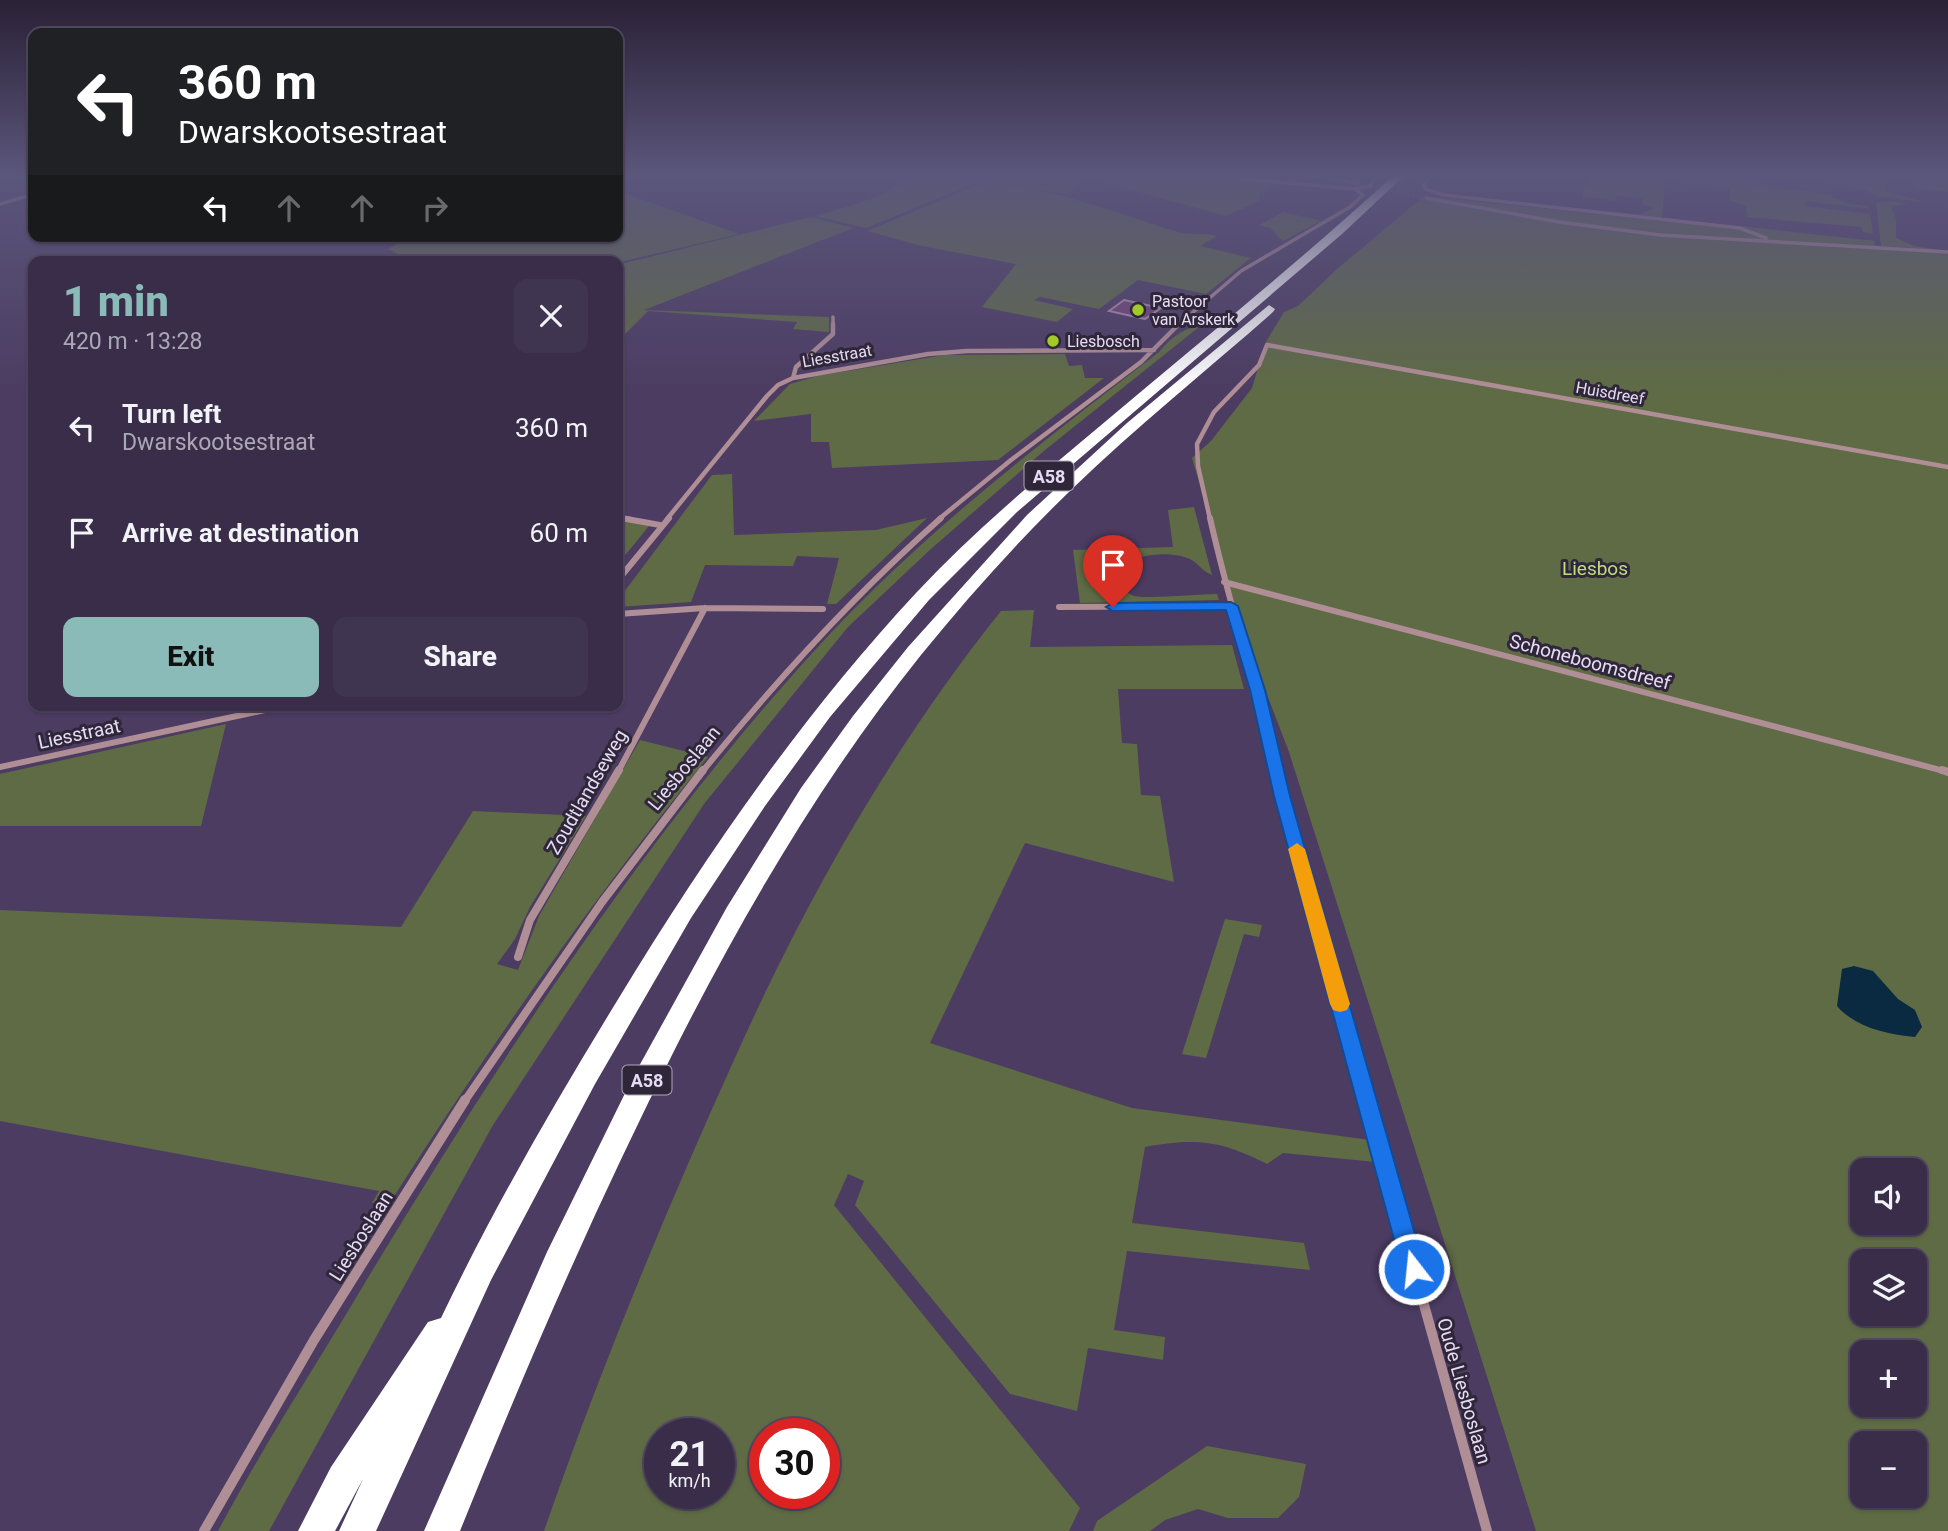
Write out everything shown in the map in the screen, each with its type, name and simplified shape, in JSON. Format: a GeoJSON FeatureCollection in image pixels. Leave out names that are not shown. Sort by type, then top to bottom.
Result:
{"type":"FeatureCollection","features":[{"type":"Feature","properties":{"kind":"highway","name":"A58"},"geometry":{"type":"LineString","coordinates":[[357,1531],[480,1270],[585,1076],[683,912],[765,790],[822,713],[963,554],[1011,509],[1321,247]]}},
{"type":"Feature","properties":{"kind":"highway","name":"A58"},"geometry":{"type":"LineString","coordinates":[[442,1531],[536,1310],[616,1142],[717,945],[787,827],[883,691],[1038,511],[1101,453],[1280,299]]}},
{"type":"Feature","properties":{"kind":"highway","name":"A58"},"geometry":{"type":"LineString","coordinates":[[316,1531],[343,1479],[480,1270]]}},
{"type":"Feature","properties":{"kind":"highway","name":"A58"},"geometry":{"type":"LineString","coordinates":[[450,1531],[468,1468]]}},
{"type":"Feature","properties":{"kind":"street","name":"Liesboslaan"},"geometry":{"type":"LineString","coordinates":[[204,1531],[370,1248],[483,1072],[674,805],[730,736],[845,609],[936,522],[1012,458],[1154,349],[1178,324],[1240,272],[1282,247]]}},
{"type":"Feature","properties":{"kind":"street"},"geometry":{"type":"LineString","coordinates":[[1903,247],[1948,252]]}},
{"type":"Feature","properties":{"kind":"street"},"geometry":{"type":"LineString","coordinates":[[793,378],[796,367],[833,334],[833,317]]}},
{"type":"Feature","properties":{"kind":"street","name":"Huisdreef"},"geometry":{"type":"LineString","coordinates":[[1267,345],[1948,467]]}},
{"type":"Feature","properties":{"kind":"street","name":"Oude Liesboslaan"},"geometry":{"type":"LineString","coordinates":[[1267,345],[1259,365],[1214,412],[1197,444],[1198,466],[1224,582],[1257,690],[1282,796],[1487,1531]]}},
{"type":"Feature","properties":{"kind":"street","name":"Liesstraat"},"geometry":{"type":"LineString","coordinates":[[623,573],[767,396],[778,385],[793,378],[929,354],[967,351],[1154,349]]}},
{"type":"Feature","properties":{"kind":"street"},"geometry":{"type":"LineString","coordinates":[[623,518],[660,525]]}},
{"type":"Feature","properties":{"kind":"street","name":"Schoneboomsdreef"},"geometry":{"type":"LineString","coordinates":[[1224,582],[1948,772]]}},
{"type":"Feature","properties":{"kind":"street"},"geometry":{"type":"LineString","coordinates":[[1059,607],[1231,606]]}},
{"type":"Feature","properties":{"kind":"street"},"geometry":{"type":"LineString","coordinates":[[623,614],[705,608],[823,609]]}},
{"type":"Feature","properties":{"kind":"street","name":"Zoudtlandseweg"},"geometry":{"type":"LineString","coordinates":[[518,957],[530,920],[606,794],[705,608]]}},
{"type":"Feature","properties":{"kind":"street","name":"Liesstraat"},"geometry":{"type":"LineString","coordinates":[[0,767],[260,711]]}},
{"type":"Feature","properties":{"kind":"green space"},"geometry":{"type":"Polygon","coordinates":[[[682,247],[623,261],[623,256],[403,256],[388,249],[682,247]]]}},
{"type":"Feature","properties":{"kind":"green space"},"geometry":{"type":"Polygon","coordinates":[[[688,247],[803,247],[644,310],[829,317],[829,332],[793,329],[797,322],[648,311],[623,336],[623,264],[688,247]]]}},
{"type":"Feature","properties":{"kind":"green space"},"geometry":{"type":"Polygon","coordinates":[[[930,247],[1206,247],[1251,258],[1206,294],[1138,280],[1099,309],[1040,297],[1034,300],[1073,309],[1057,322],[982,307],[1016,264],[930,247]]]}},
{"type":"Feature","properties":{"kind":"green space","name":"Liesbos"},"geometry":{"type":"Polygon","coordinates":[[[1363,247],[1897,247],[1948,254],[1948,1531],[1536,1531],[1289,752],[1244,635],[1192,458],[1211,441],[1252,388],[1266,342],[1284,312],[1298,306],[1363,247]]]}},
{"type":"Feature","properties":{"kind":"green space","name":"Liesbos"},"geometry":{"type":"Polygon","coordinates":[[[1904,247],[1924,247],[1948,251],[1904,247]]]}},
{"type":"Feature","properties":{"kind":"green space"},"geometry":{"type":"Polygon","coordinates":[[[1199,327],[1045,450],[932,548],[848,627],[704,804],[493,1125],[269,1531],[218,1531],[272,1436],[418,1196],[525,1028],[639,865],[699,787],[762,710],[828,636],[906,559],[988,487],[1159,352],[1171,339],[1187,329],[1199,327]]]}},
{"type":"Feature","properties":{"kind":"green space"},"geometry":{"type":"Polygon","coordinates":[[[1065,354],[1069,366],[1082,365],[1085,378],[1104,378],[998,460],[832,468],[829,442],[811,442],[811,414],[754,421],[790,384],[817,376],[944,355],[1065,354]]]}},
{"type":"Feature","properties":{"kind":"green space"},"geometry":{"type":"Polygon","coordinates":[[[732,474],[734,535],[876,530],[927,518],[836,604],[827,604],[839,558],[797,556],[793,566],[705,565],[691,602],[623,607],[623,593],[712,475],[732,474]]]}},
{"type":"Feature","properties":{"kind":"green space"},"geometry":{"type":"Polygon","coordinates":[[[1194,507],[1212,575],[1183,556],[1156,554],[1124,565],[1121,583],[1125,591],[1134,596],[1217,594],[1219,600],[1080,603],[1073,550],[1173,547],[1168,510],[1194,507]]]}},
{"type":"Feature","properties":{"kind":"green space"},"geometry":{"type":"Polygon","coordinates":[[[623,520],[649,526],[623,558],[623,520]]]}},
{"type":"Feature","properties":{"kind":"green space"},"geometry":{"type":"Polygon","coordinates":[[[1034,610],[1030,647],[1232,645],[1244,689],[1118,689],[1122,743],[1137,744],[1141,795],[1160,796],[1174,882],[1025,843],[930,1043],[1132,1108],[1370,1140],[1376,1162],[1283,1153],[1267,1164],[1235,1150],[1208,1143],[1179,1142],[1145,1147],[1132,1223],[1304,1243],[1310,1270],[1127,1251],[1114,1330],[1165,1337],[1163,1360],[1088,1348],[1077,1411],[1010,1394],[855,1205],[864,1181],[848,1174],[834,1205],[1080,1508],[1069,1531],[544,1531],[610,1352],[683,1176],[761,1001],[853,827],[923,716],[1001,611],[1034,610]]]}},
{"type":"Feature","properties":{"kind":"green space"},"geometry":{"type":"Polygon","coordinates":[[[226,724],[201,826],[0,826],[0,774],[226,724]]]}},
{"type":"Feature","properties":{"kind":"green space"},"geometry":{"type":"Polygon","coordinates":[[[640,740],[708,757],[665,810],[543,974],[391,1201],[372,1203],[379,1191],[0,1121],[0,910],[401,927],[473,811],[586,816],[530,907],[515,939],[497,964],[518,970],[539,916],[640,740]]]}},
{"type":"Feature","properties":{"kind":"green space"},"geometry":{"type":"Polygon","coordinates":[[[1225,919],[1262,925],[1259,937],[1244,934],[1206,1058],[1182,1054],[1225,919]]]}},
{"type":"Feature","properties":{"kind":"green space"},"geometry":{"type":"Polygon","coordinates":[[[1207,1446],[1306,1464],[1299,1497],[1278,1518],[1228,1518],[1198,1509],[1165,1520],[1150,1531],[1093,1531],[1097,1521],[1207,1446]]]}},
{"type":"Feature","properties":{"kind":"water"},"geometry":{"type":"Polygon","coordinates":[[[1854,966],[1873,971],[1898,999],[1915,1010],[1922,1027],[1915,1037],[1883,1032],[1863,1025],[1837,1006],[1842,969],[1854,966]]]}},
{"type":"Feature","properties":{"kind":"building","name":"Pastoor van Arskerk"},"geometry":{"type":"Polygon","coordinates":[[[1124,300],[1161,308],[1145,319],[1109,311],[1124,300]]]}},
{"type":"Feature","properties":{"kind":"slow traffic"},"geometry":{"type":"LineString","coordinates":[[1297,849],[1340,1004]]}},
{"type":"Feature","properties":{"kind":"place","name":"Pastoor van Arskerk"},"geometry":{"type":"Point","coordinates":[1138,310]}},
{"type":"Feature","properties":{"kind":"place","name":"Liesbosch"},"geometry":{"type":"Point","coordinates":[1053,341]}},
{"type":"Feature","properties":{"kind":"route"},"geometry":{"type":"LineString","coordinates":[[1113,607],[1231,606],[1257,690],[1282,796],[1414,1269]]}}]}
